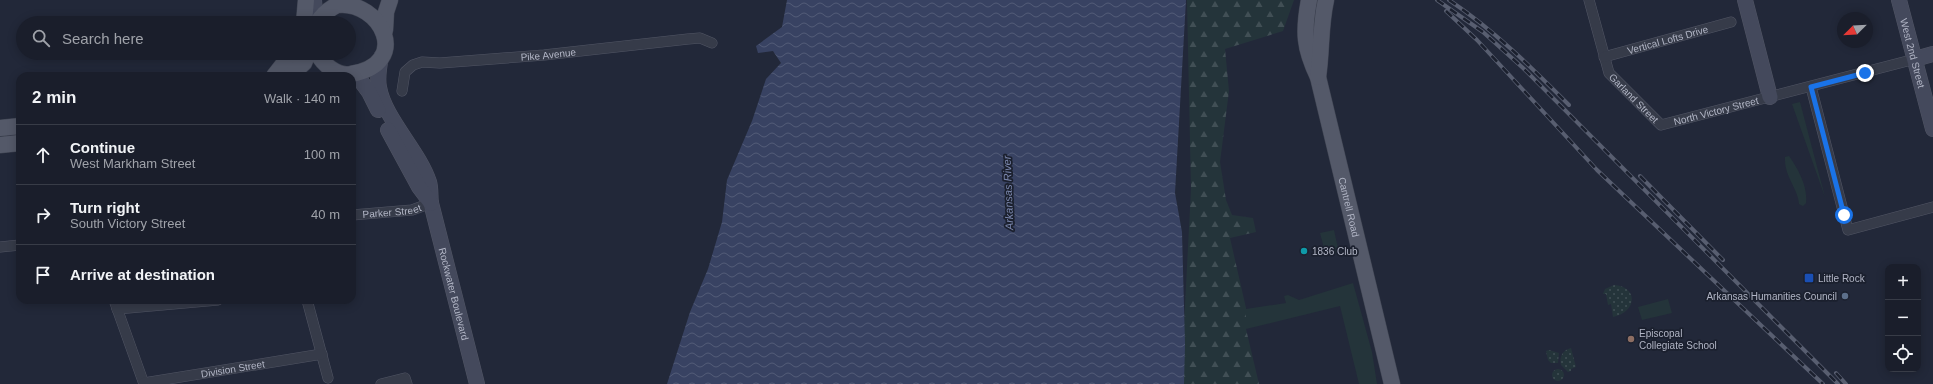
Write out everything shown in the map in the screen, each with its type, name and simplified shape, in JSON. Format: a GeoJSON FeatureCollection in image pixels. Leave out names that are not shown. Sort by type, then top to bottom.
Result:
{"type":"FeatureCollection","features":[{"type":"Feature","properties":{"kind":"main road"},"geometry":{"type":"LineString","coordinates":[[305,16],[306,0]]}},
{"type":"Feature","properties":{"kind":"main road"},"geometry":{"type":"LineString","coordinates":[[356,72],[368,68],[381,57],[385,48],[386,12],[390,0]]}},
{"type":"Feature","properties":{"kind":"main road"},"geometry":{"type":"LineString","coordinates":[[1309,0],[1306,21],[1306,44],[1318,77]]}},
{"type":"Feature","properties":{"kind":"main road"},"geometry":{"type":"LineString","coordinates":[[1318,77],[1321,53],[1321,31],[1326,0]]}},
{"type":"Feature","properties":{"kind":"main road"},"geometry":{"type":"LineString","coordinates":[[323,16],[326,12],[348,1],[370,8],[376,14],[385,30]]}},
{"type":"Feature","properties":{"kind":"main road"},"geometry":{"type":"LineString","coordinates":[[277,72],[287,60]]}},
{"type":"Feature","properties":{"kind":"main road"},"geometry":{"type":"LineString","coordinates":[[294,72],[305,60]]}},
{"type":"Feature","properties":{"kind":"main road"},"geometry":{"type":"LineString","coordinates":[[322,60],[327,66],[346,72]]}},
{"type":"Feature","properties":{"kind":"main road","name":"Cantrell Road"},"geometry":{"type":"LineString","coordinates":[[1318,77],[1392,384]]}},
{"type":"Feature","properties":{"kind":"main road"},"geometry":{"type":"LineString","coordinates":[[0,128],[16,126]]}},
{"type":"Feature","properties":{"kind":"main road"},"geometry":{"type":"LineString","coordinates":[[0,145],[16,143]]}},
{"type":"Feature","properties":{"kind":"street"},"geometry":{"type":"LineString","coordinates":[[314,0],[316,16]]}},
{"type":"Feature","properties":{"kind":"street","name":"Garland Street"},"geometry":{"type":"LineString","coordinates":[[1589,0],[1609,73],[1661,125]]}},
{"type":"Feature","properties":{"kind":"street"},"geometry":{"type":"LineString","coordinates":[[1744,0],[1770,97]]}},
{"type":"Feature","properties":{"kind":"street","name":"West 2nd Street"},"geometry":{"type":"LineString","coordinates":[[1899,0],[1933,129]]}},
{"type":"Feature","properties":{"kind":"street","name":"Vertical Lofts Drive"},"geometry":{"type":"LineString","coordinates":[[1604,57],[1731,22]]}},
{"type":"Feature","properties":{"kind":"street","name":"Pike Avenue"},"geometry":{"type":"LineString","coordinates":[[402,91],[405,72],[413,65],[422,62],[440,63],[700,38],[712,43]]}},
{"type":"Feature","properties":{"kind":"street"},"geometry":{"type":"LineString","coordinates":[[1915,59],[1933,54]]}},
{"type":"Feature","properties":{"kind":"street","name":"Rockwater Boulevard"},"geometry":{"type":"LineString","coordinates":[[381,57],[378,72],[379,89],[383,102],[416,156],[429,183],[430,203],[477,384]]}},
{"type":"Feature","properties":{"kind":"street","name":"North Victory Street"},"geometry":{"type":"LineString","coordinates":[[1661,125],[1915,59]]}},
{"type":"Feature","properties":{"kind":"street","name":"Rockwater Boulevard"},"geometry":{"type":"LineString","coordinates":[[356,78],[369,92],[419,187],[430,203]]}},
{"type":"Feature","properties":{"kind":"street"},"geometry":{"type":"LineString","coordinates":[[1811,87],[1848,230],[1933,207]]}},
{"type":"Feature","properties":{"kind":"street","name":"Parker Street"},"geometry":{"type":"LineString","coordinates":[[356,215],[412,210],[430,203]]}},
{"type":"Feature","properties":{"kind":"street"},"geometry":{"type":"LineString","coordinates":[[0,246],[16,245]]}},
{"type":"Feature","properties":{"kind":"street"},"geometry":{"type":"LineString","coordinates":[[115,304],[144,384]]}},
{"type":"Feature","properties":{"kind":"street"},"geometry":{"type":"LineString","coordinates":[[308,304],[328,378]]}},
{"type":"Feature","properties":{"kind":"street","name":"Division Street"},"geometry":{"type":"LineString","coordinates":[[144,384],[322,354]]}},
{"type":"Feature","properties":{"kind":"street"},"geometry":{"type":"LineString","coordinates":[[381,384],[405,378],[407,384]]}},
{"type":"Feature","properties":{"kind":"green space"},"geometry":{"type":"Polygon","coordinates":[[[1187,0],[1294,0],[1283,31],[1225,49],[1229,91],[1220,162],[1226,200],[1232,215],[1253,218],[1256,232],[1230,238],[1246,308],[1246,329],[1259,384],[1181,384],[1191,189],[1187,0]]]}},
{"type":"Feature","properties":{"kind":"green space"},"geometry":{"type":"Polygon","coordinates":[[[1800,102],[1825,197],[1792,104],[1800,102]]]}},
{"type":"Feature","properties":{"kind":"green space"},"geometry":{"type":"Polygon","coordinates":[[[1789,156],[1799,172],[1804,184],[1806,203],[1803,206],[1799,204],[1785,164],[1785,157],[1789,156]]]}},
{"type":"Feature","properties":{"kind":"green space"},"geometry":{"type":"Polygon","coordinates":[[[1334,230],[1339,253],[1326,256],[1320,233],[1334,230]]]}},
{"type":"Feature","properties":{"kind":"green space"},"geometry":{"type":"Polygon","coordinates":[[[1353,283],[1372,352],[1377,384],[1359,384],[1340,306],[1246,329],[1246,309],[1286,303],[1284,296],[1288,295],[1299,300],[1353,283]]]}},
{"type":"Feature","properties":{"kind":"green space"},"geometry":{"type":"Polygon","coordinates":[[[1614,285],[1622,286],[1627,290],[1631,294],[1632,300],[1631,305],[1627,310],[1613,317],[1611,304],[1608,305],[1606,294],[1603,294],[1605,289],[1614,285]]]}},
{"type":"Feature","properties":{"kind":"green space"},"geometry":{"type":"Polygon","coordinates":[[[1668,299],[1672,313],[1642,320],[1638,307],[1668,299]]]}},
{"type":"Feature","properties":{"kind":"green space"},"geometry":{"type":"Polygon","coordinates":[[[1571,348],[1576,367],[1568,372],[1561,365],[1561,356],[1566,350],[1571,348]]]}},
{"type":"Feature","properties":{"kind":"green space"},"geometry":{"type":"Polygon","coordinates":[[[1549,350],[1559,353],[1558,363],[1551,363],[1548,360],[1546,351],[1549,350]]]}},
{"type":"Feature","properties":{"kind":"green space"},"geometry":{"type":"Polygon","coordinates":[[[1558,369],[1562,371],[1564,375],[1562,379],[1558,381],[1554,379],[1552,375],[1554,371],[1558,369]]]}},
{"type":"Feature","properties":{"kind":"water","name":"Arkansas River"},"geometry":{"type":"Polygon","coordinates":[[[787,0],[1186,0],[1175,193],[1182,232],[1185,344],[1184,384],[667,384],[690,312],[708,269],[722,222],[727,180],[752,121],[766,79],[781,63],[773,51],[758,53],[756,46],[782,27],[787,0]]]}},
{"type":"Feature","properties":{"kind":"railway"},"geometry":{"type":"LineString","coordinates":[[1437,0],[1483,32],[1523,68],[1838,384]]}},
{"type":"Feature","properties":{"kind":"railway"},"geometry":{"type":"LineString","coordinates":[[1449,0],[1497,36],[1569,105]]}},
{"type":"Feature","properties":{"kind":"railway"},"geometry":{"type":"LineString","coordinates":[[1446,11],[1477,40],[1597,170],[1823,384]]}},
{"type":"Feature","properties":{"kind":"railway"},"geometry":{"type":"LineString","coordinates":[[1640,176],[1723,260]]}},
{"type":"Feature","properties":{"kind":"railway"},"geometry":{"type":"LineString","coordinates":[[1836,373],[1846,384]]}},
{"type":"Feature","properties":{"kind":"place","name":"1836 Club"},"geometry":{"type":"Point","coordinates":[1304,251]}},
{"type":"Feature","properties":{"kind":"place","name":"Little Rock"},"geometry":{"type":"Point","coordinates":[1809,278]}},
{"type":"Feature","properties":{"kind":"place","name":"Arkansas Humanities Council"},"geometry":{"type":"Point","coordinates":[1845,296]}},
{"type":"Feature","properties":{"kind":"place","name":"Episcopal Collegiate School"},"geometry":{"type":"Point","coordinates":[1631,339]}},
{"type":"Feature","properties":{"kind":"route"},"geometry":{"type":"LineString","coordinates":[[1844,215],[1811,87],[1865,73]]}}]}
